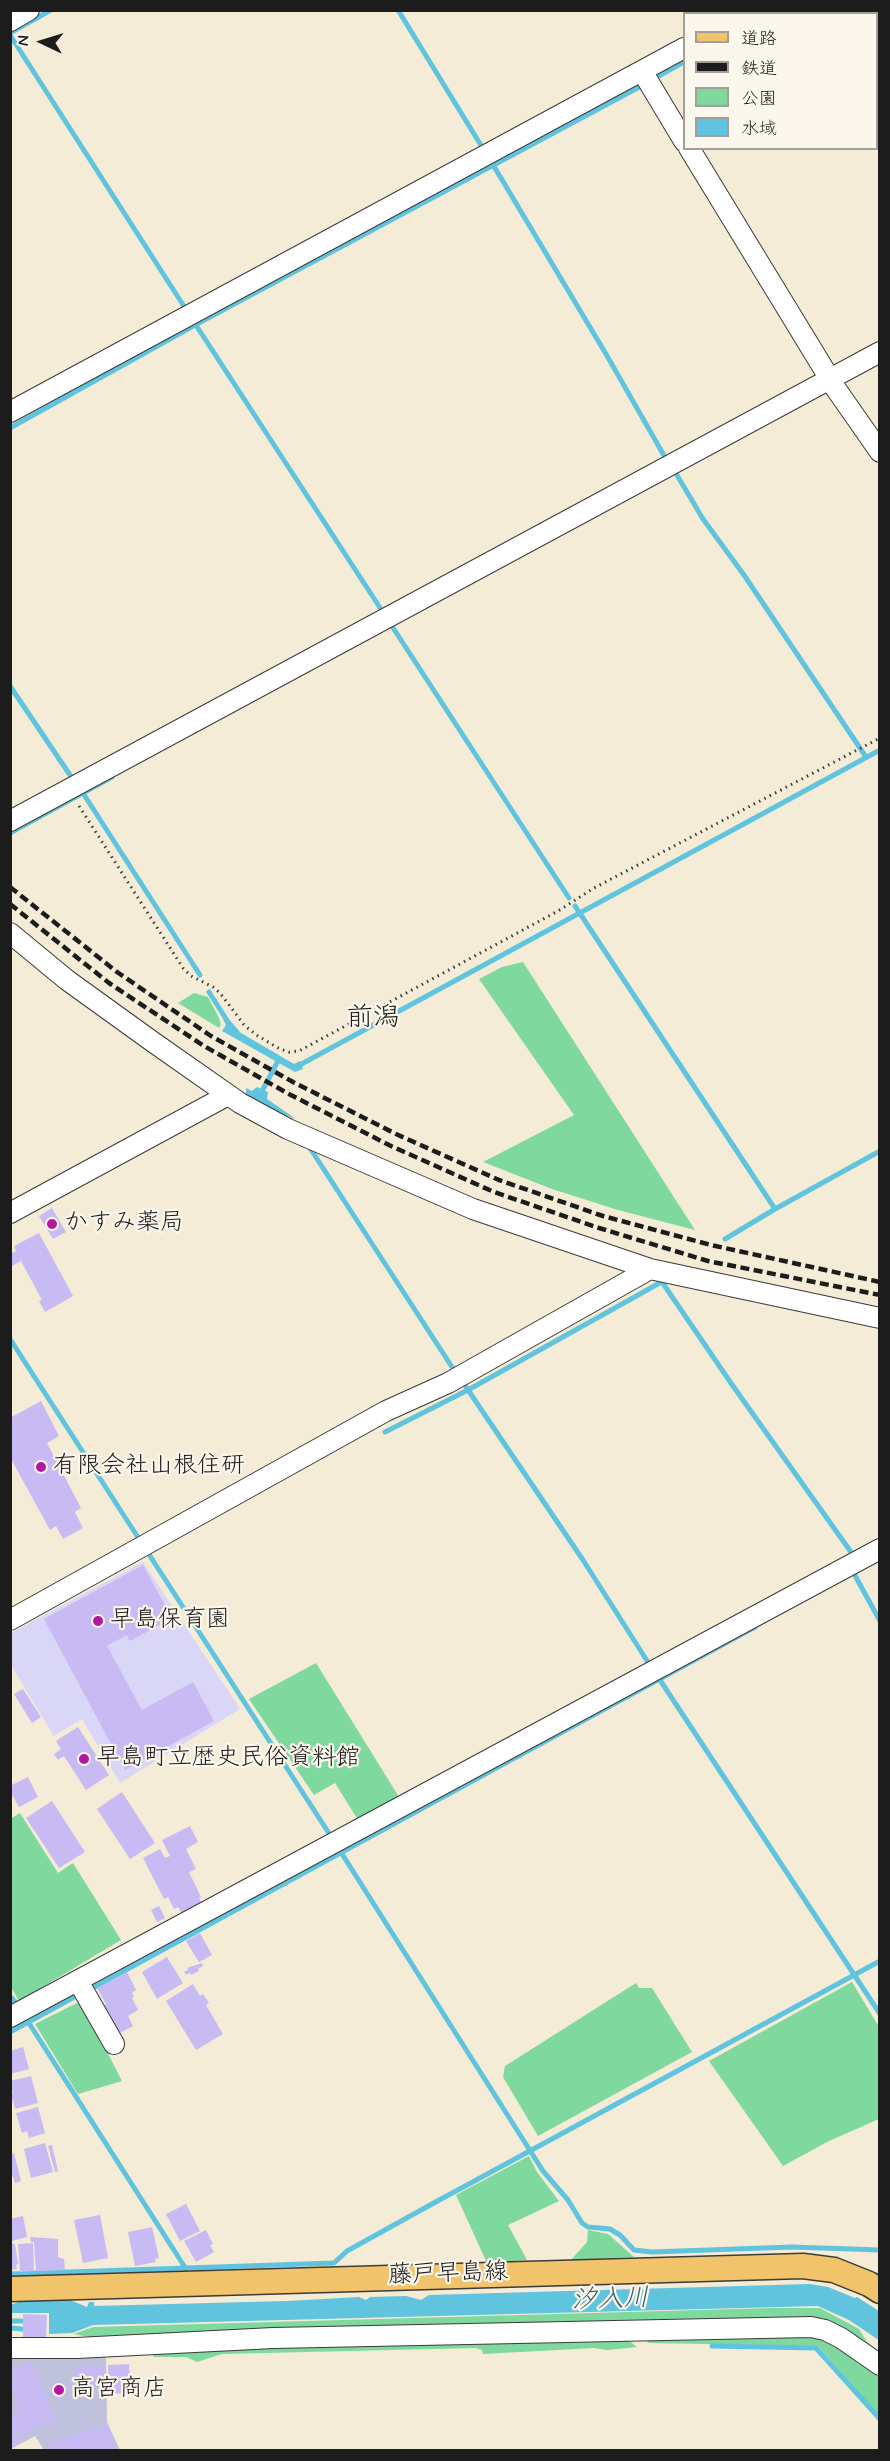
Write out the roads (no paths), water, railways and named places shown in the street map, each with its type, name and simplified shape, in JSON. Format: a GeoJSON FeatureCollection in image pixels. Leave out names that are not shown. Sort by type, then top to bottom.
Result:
{"type":"FeatureCollection","features":[{"type":"Feature","properties":{"kind":"main road","name":"藤戸早島線"},"geometry":{"type":"LineString","coordinates":[[10,2289],[803,2266],[834,2270],[876,2284]]}},
{"type":"Feature","properties":{"kind":"street"},"geometry":{"type":"LineString","coordinates":[[10,21],[29,10]]}},
{"type":"Feature","properties":{"kind":"street"},"geometry":{"type":"LineString","coordinates":[[10,412],[683,49]]}},
{"type":"Feature","properties":{"kind":"street"},"geometry":{"type":"LineString","coordinates":[[642,71],[683,139]]}},
{"type":"Feature","properties":{"kind":"street"},"geometry":{"type":"LineString","coordinates":[[690,150],[833,383],[879,452]]}},
{"type":"Feature","properties":{"kind":"street"},"geometry":{"type":"LineString","coordinates":[[10,821],[386,616],[833,383],[879,352]]}},
{"type":"Feature","properties":{"kind":"street"},"geometry":{"type":"LineString","coordinates":[[10,933],[68,981],[233,1099],[288,1129],[473,1209],[650,1269],[879,1318]]}},
{"type":"Feature","properties":{"kind":"street"},"geometry":{"type":"LineString","coordinates":[[10,1213],[233,1099]]}},
{"type":"Feature","properties":{"kind":"street"},"geometry":{"type":"LineString","coordinates":[[10,1620],[386,1411],[448,1383],[650,1269]]}},
{"type":"Feature","properties":{"kind":"street"},"geometry":{"type":"LineString","coordinates":[[10,2017],[82,1988],[335,1843],[879,1549]]}},
{"type":"Feature","properties":{"kind":"street"},"geometry":{"type":"LineString","coordinates":[[82,1988],[114,2044]]}},
{"type":"Feature","properties":{"kind":"street"},"geometry":{"type":"LineString","coordinates":[[10,2348],[77,2348],[273,2338],[800,2326],[825,2330],[841,2338],[879,2365]]}},
{"type":"Feature","properties":{"kind":"water"},"geometry":{"type":"Polygon","coordinates":[[[227,1017],[241,1033],[294,1064],[300,1061],[303,1069],[295,1072],[222,1031],[226,1025],[223,1019],[227,1017]]]}},
{"type":"Feature","properties":{"kind":"water"},"geometry":{"type":"Polygon","coordinates":[[[257,1087],[268,1092],[267,1099],[296,1119],[246,1094],[246,1088],[252,1091],[257,1087]]]}},
{"type":"Feature","properties":{"kind":"water","name":"汐入川"},"geometry":{"type":"Polygon","coordinates":[[[809,2284],[828,2287],[857,2297],[879,2311],[880,2341],[849,2320],[818,2306],[93,2325],[72,2333],[49,2334],[49,2313],[11,2313],[11,2305],[23,2300],[70,2300],[87,2307],[89,2302],[94,2302],[94,2306],[359,2297],[366,2300],[370,2297],[406,2296],[421,2300],[429,2295],[809,2284]]]}},
{"type":"Feature","properties":{"kind":"waterway"},"geometry":{"type":"LineString","coordinates":[[10,33],[51,10]]}},
{"type":"Feature","properties":{"kind":"waterway"},"geometry":{"type":"LineString","coordinates":[[398,10],[482,147]]}},
{"type":"Feature","properties":{"kind":"waterway"},"geometry":{"type":"LineString","coordinates":[[10,35],[187,311]]}},
{"type":"Feature","properties":{"kind":"waterway"},"geometry":{"type":"LineString","coordinates":[[655,78],[683,63]]}},
{"type":"Feature","properties":{"kind":"waterway"},"geometry":{"type":"LineString","coordinates":[[10,428],[195,325],[643,85]]}},
{"type":"Feature","properties":{"kind":"waterway"},"geometry":{"type":"LineString","coordinates":[[492,163],[666,459]]}},
{"type":"Feature","properties":{"kind":"waterway"},"geometry":{"type":"LineString","coordinates":[[192,319],[569,898]]}},
{"type":"Feature","properties":{"kind":"waterway"},"geometry":{"type":"LineString","coordinates":[[674,470],[703,519],[744,575],[866,757]]}},
{"type":"Feature","properties":{"kind":"waterway"},"geometry":{"type":"LineString","coordinates":[[10,686],[72,778]]}},
{"type":"Feature","properties":{"kind":"waterway"},"geometry":{"type":"LineString","coordinates":[[296,1067],[880,750]]}},
{"type":"Feature","properties":{"kind":"waterway"},"geometry":{"type":"LineString","coordinates":[[10,833],[112,777]]}},
{"type":"Feature","properties":{"kind":"waterway"},"geometry":{"type":"LineString","coordinates":[[81,790],[200,975]]}},
{"type":"Feature","properties":{"kind":"waterway"},"geometry":{"type":"LineString","coordinates":[[575,906],[775,1209]]}},
{"type":"Feature","properties":{"kind":"waterway"},"geometry":{"type":"LineString","coordinates":[[209,992],[228,1022]]}},
{"type":"Feature","properties":{"kind":"waterway"},"geometry":{"type":"LineString","coordinates":[[260,1095],[279,1059]]}},
{"type":"Feature","properties":{"kind":"waterway"},"geometry":{"type":"LineString","coordinates":[[308,1145],[452,1367]]}},
{"type":"Feature","properties":{"kind":"waterway"},"geometry":{"type":"LineString","coordinates":[[725,1239],[880,1151]]}},
{"type":"Feature","properties":{"kind":"waterway"},"geometry":{"type":"LineString","coordinates":[[385,1432],[468,1390],[665,1280]]}},
{"type":"Feature","properties":{"kind":"waterway"},"geometry":{"type":"LineString","coordinates":[[662,1282],[851,1552],[852,1558]]}},
{"type":"Feature","properties":{"kind":"waterway"},"geometry":{"type":"LineString","coordinates":[[10,1339],[332,1838]]}},
{"type":"Feature","properties":{"kind":"waterway"},"geometry":{"type":"LineString","coordinates":[[466,1387],[583,1560],[651,1667]]}},
{"type":"Feature","properties":{"kind":"waterway"},"geometry":{"type":"LineString","coordinates":[[852,1570],[880,1621]]}},
{"type":"Feature","properties":{"kind":"waterway"},"geometry":{"type":"LineString","coordinates":[[89,1990],[755,1627]]}},
{"type":"Feature","properties":{"kind":"waterway"},"geometry":{"type":"LineString","coordinates":[[658,1677],[880,2014]]}},
{"type":"Feature","properties":{"kind":"waterway"},"geometry":{"type":"LineString","coordinates":[[337,1846],[543,2171],[568,2200],[582,2223],[588,2227],[610,2229],[620,2235],[634,2250],[652,2252],[792,2247],[880,2250]]}},
{"type":"Feature","properties":{"kind":"waterway"},"geometry":{"type":"LineString","coordinates":[[10,2274],[334,2263],[347,2251],[880,1961]]}},
{"type":"Feature","properties":{"kind":"waterway"},"geometry":{"type":"LineString","coordinates":[[10,2032],[80,1994]]}},
{"type":"Feature","properties":{"kind":"waterway"},"geometry":{"type":"LineString","coordinates":[[10,1996],[16,2003]]}},
{"type":"Feature","properties":{"kind":"waterway"},"geometry":{"type":"LineString","coordinates":[[27,2020],[186,2269]]}},
{"type":"Feature","properties":{"kind":"waterway"},"geometry":{"type":"LineString","coordinates":[[10,2321],[22,2321]]}},
{"type":"Feature","properties":{"kind":"waterway"},"geometry":{"type":"LineString","coordinates":[[10,2328],[22,2329]]}},
{"type":"Feature","properties":{"kind":"waterway"},"geometry":{"type":"LineString","coordinates":[[712,2346],[816,2348],[880,2419]]}},
{"type":"Feature","properties":{"kind":"railway"},"geometry":{"type":"LineString","coordinates":[[10,887],[117,972],[211,1036],[293,1082],[396,1134],[499,1180],[603,1216],[711,1245],[880,1282]]}},
{"type":"Feature","properties":{"kind":"railway"},"geometry":{"type":"LineString","coordinates":[[10,904],[109,983],[204,1046],[287,1093],[391,1146],[494,1192],[599,1228],[708,1261],[880,1295]]}},
{"type":"Feature","properties":{"kind":"place","name":"かすみ薬局"},"geometry":{"type":"Point","coordinates":[52,1224]}},
{"type":"Feature","properties":{"kind":"place","name":"有限会社山根住研"},"geometry":{"type":"Point","coordinates":[41,1467]}},
{"type":"Feature","properties":{"kind":"place","name":"早島保育園"},"geometry":{"type":"Point","coordinates":[98,1621]}},
{"type":"Feature","properties":{"kind":"place","name":"早島町立歴史民俗資料館"},"geometry":{"type":"Point","coordinates":[84,1759]}},
{"type":"Feature","properties":{"kind":"place","name":"高宮商店"},"geometry":{"type":"Point","coordinates":[59,2390]}},
{"type":"Feature","properties":{"kind":"district","name":"前潟"},"geometry":{"type":"Point","coordinates":[373,1019]}}]}
